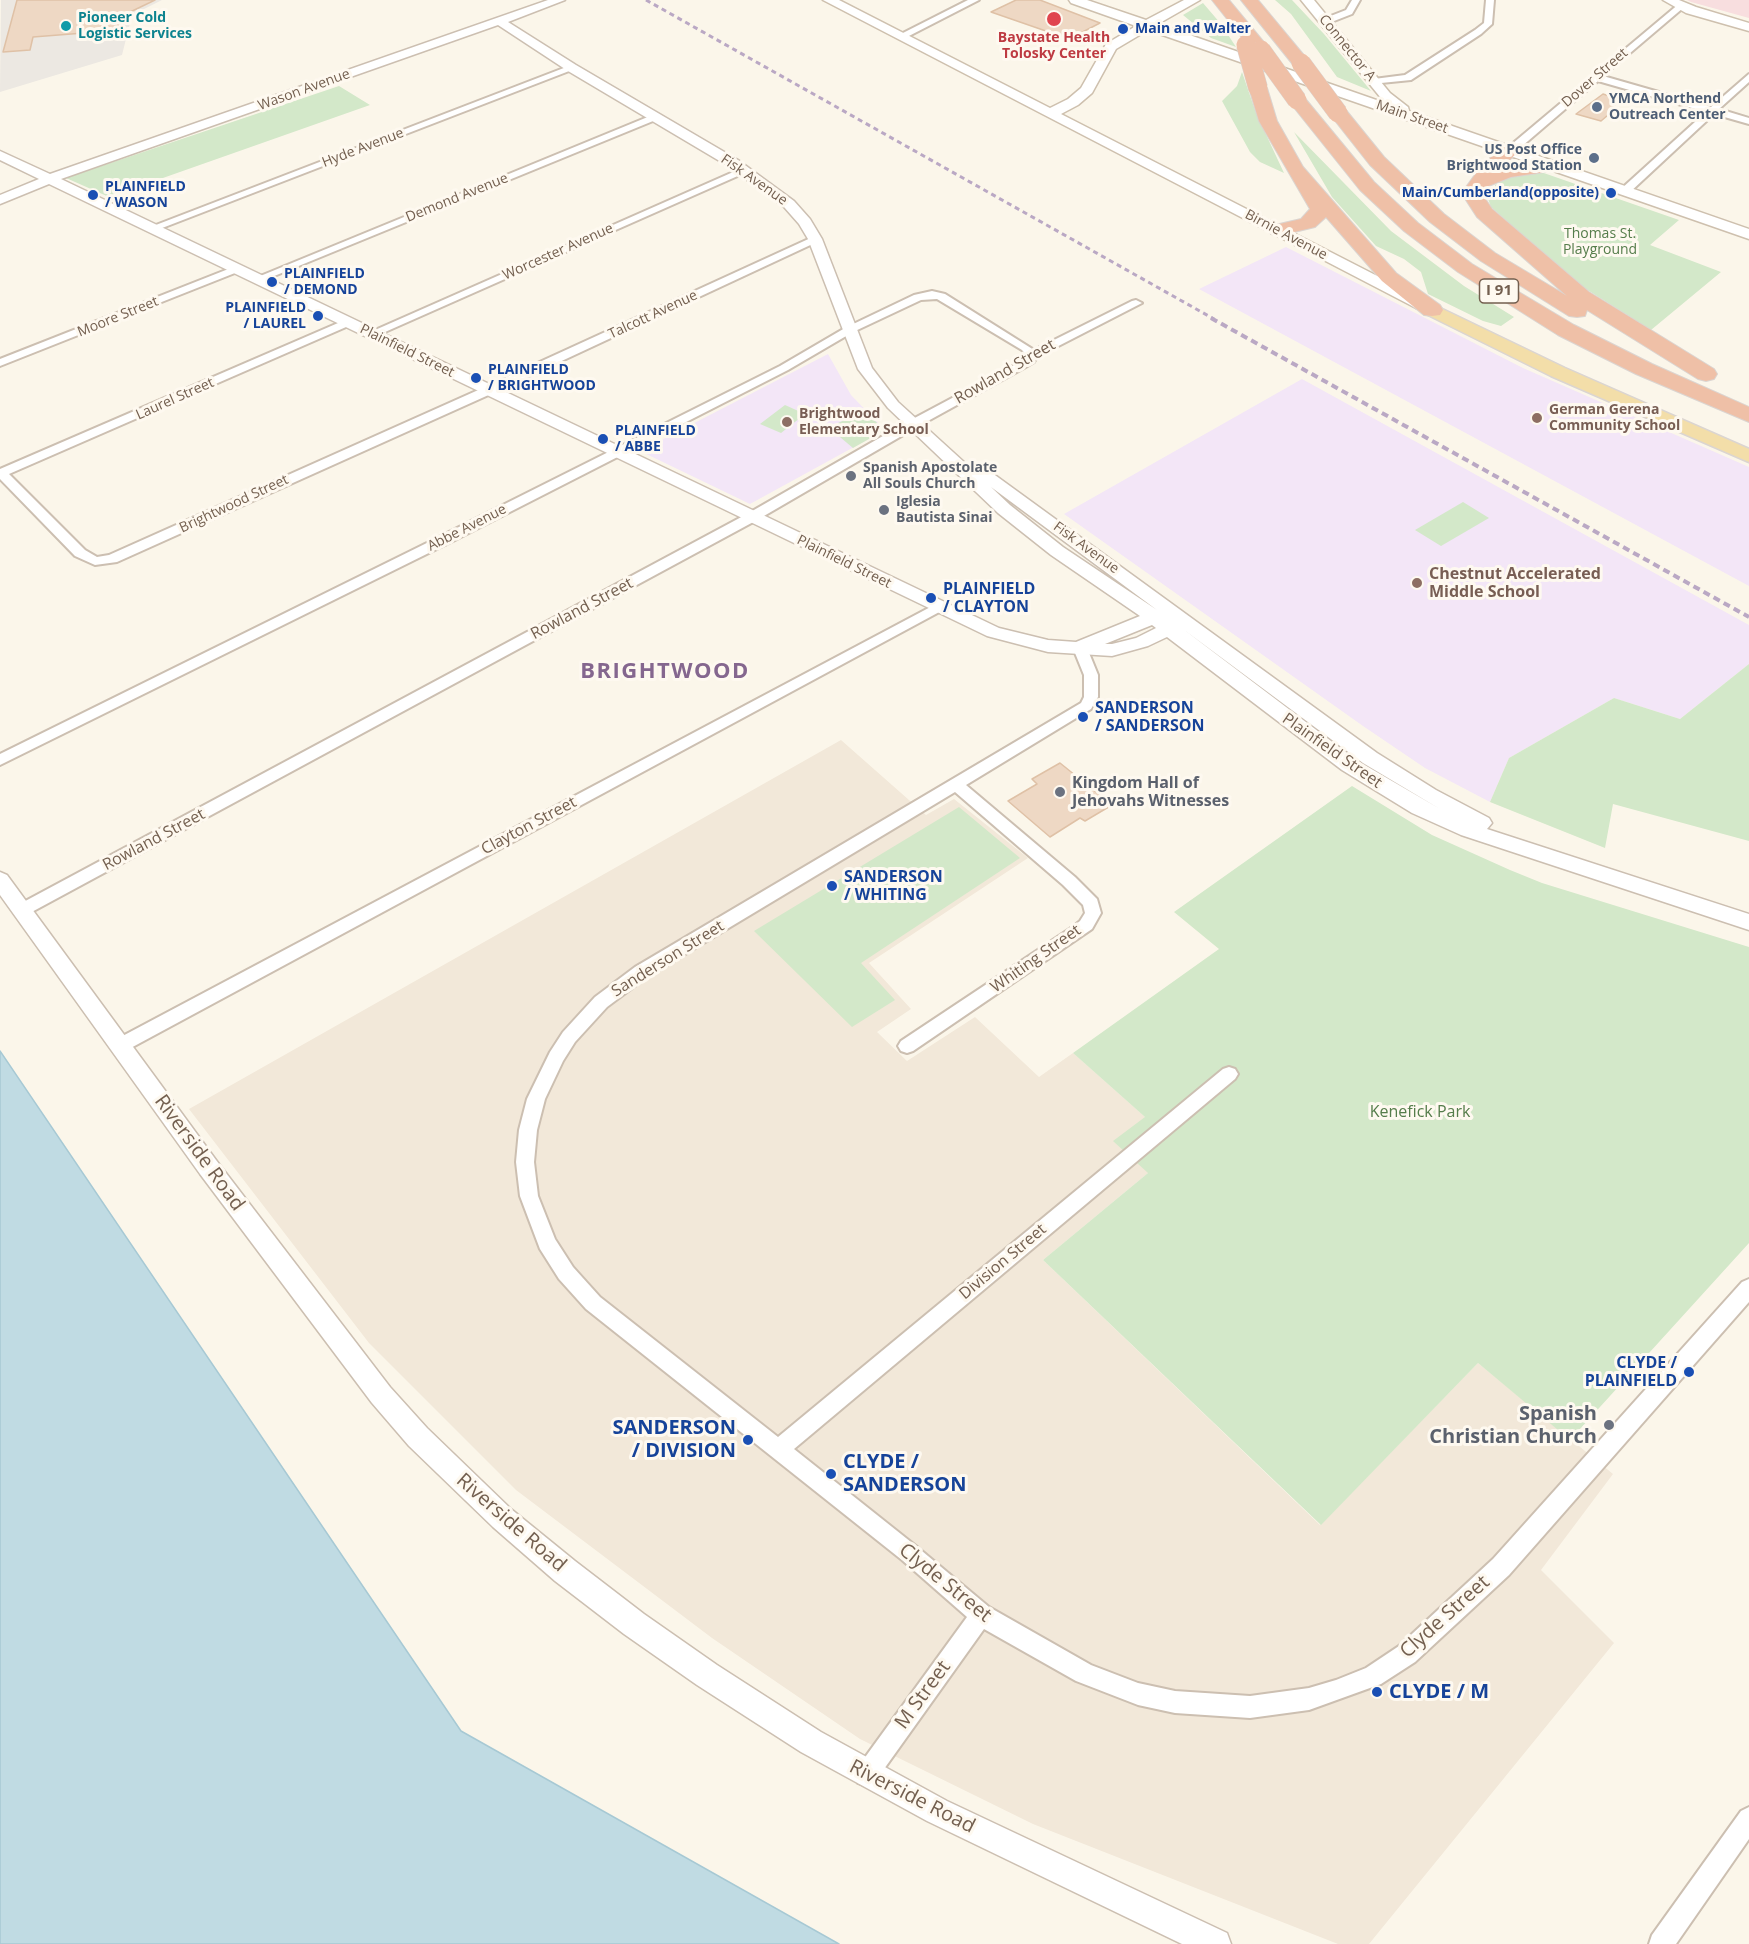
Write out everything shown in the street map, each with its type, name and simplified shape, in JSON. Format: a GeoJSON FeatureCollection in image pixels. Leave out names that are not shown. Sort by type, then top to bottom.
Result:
{"type":"FeatureCollection","features":[{"type":"Feature","properties":{"kind":"highway","name":"I 91"},"geometry":{"type":"LineString","coordinates":[[1249,0],[1377,160],[1415,199],[1488,257],[1583,314],[1728,383]]}},
{"type":"Feature","properties":{"kind":"highway","name":"I 91"},"geometry":{"type":"LineString","coordinates":[[1226,6],[1254,48],[1326,139],[1367,186],[1411,227],[1465,268],[1566,330],[1644,369],[1749,415]]}},
{"type":"Feature","properties":{"kind":"highway"},"geometry":{"type":"LineString","coordinates":[[1254,48],[1257,88],[1268,121],[1295,169],[1315,197],[1319,211],[1315,219],[1308,223],[1278,230]]}},
{"type":"Feature","properties":{"kind":"highway"},"geometry":{"type":"LineString","coordinates":[[1510,152],[1489,169],[1475,192],[1476,200],[1484,213],[1559,280],[1605,314],[1706,374]]}},
{"type":"Feature","properties":{"kind":"highway"},"geometry":{"type":"LineString","coordinates":[[1478,185],[1507,172],[1551,166]]}},
{"type":"Feature","properties":{"kind":"highway"},"geometry":{"type":"LineString","coordinates":[[1295,169],[1383,271],[1432,310]]}},
{"type":"Feature","properties":{"kind":"main road","name":"Birnie Avenue"},"geometry":{"type":"LineString","coordinates":[[829,0],[1051,112],[1432,310],[1558,372],[1749,456]]}},
{"type":"Feature","properties":{"kind":"main road","name":"Main Street"},"geometry":{"type":"LineString","coordinates":[[1075,0],[1749,234]]}},
{"type":"Feature","properties":{"kind":"main road"},"geometry":{"type":"LineString","coordinates":[[1051,112],[1082,95],[1091,85],[1111,47],[1145,24],[1194,0]]}},
{"type":"Feature","properties":{"kind":"main road","name":"Connector A"},"geometry":{"type":"LineString","coordinates":[[1307,0],[1388,99],[1414,118]]}},
{"type":"Feature","properties":{"kind":"main road"},"geometry":{"type":"LineString","coordinates":[[1653,0],[1664,4],[1674,3],[1749,27]]}},
{"type":"Feature","properties":{"kind":"street","name":"Wason Avenue"},"geometry":{"type":"LineString","coordinates":[[49,179],[559,0]]}},
{"type":"Feature","properties":{"kind":"street"},"geometry":{"type":"LineString","coordinates":[[902,36],[975,0]]}},
{"type":"Feature","properties":{"kind":"street"},"geometry":{"type":"LineString","coordinates":[[1326,21],[1349,12],[1356,0]]}},
{"type":"Feature","properties":{"kind":"street"},"geometry":{"type":"LineString","coordinates":[[1374,82],[1408,78],[1478,32],[1488,24],[1490,0]]}},
{"type":"Feature","properties":{"kind":"street","name":"Dover Street"},"geometry":{"type":"LineString","coordinates":[[1510,152],[1596,77],[1674,3]]}},
{"type":"Feature","properties":{"kind":"street","name":"Fisk Avenue"},"geometry":{"type":"LineString","coordinates":[[500,22],[744,171],[789,204],[805,222],[815,239],[849,330],[870,378],[892,405],[953,459],[1004,509],[1057,551],[1170,620]]}},
{"type":"Feature","properties":{"kind":"street","name":"Hyde Avenue"},"geometry":{"type":"LineString","coordinates":[[153,228],[572,68]]}},
{"type":"Feature","properties":{"kind":"street"},"geometry":{"type":"LineString","coordinates":[[1596,77],[1749,121]]}},
{"type":"Feature","properties":{"kind":"street"},"geometry":{"type":"LineString","coordinates":[[1625,191],[1749,77]]}},
{"type":"Feature","properties":{"kind":"street","name":"Demond Avenue"},"geometry":{"type":"LineString","coordinates":[[258,279],[655,117]]}},
{"type":"Feature","properties":{"kind":"street","name":"Plainfield Street"},"geometry":{"type":"LineString","coordinates":[[0,155],[993,632],[1048,646],[1099,650],[1128,647],[1170,620]]}},
{"type":"Feature","properties":{"kind":"street","name":"Worcester Avenue"},"geometry":{"type":"LineString","coordinates":[[372,334],[744,171]]}},
{"type":"Feature","properties":{"kind":"street"},"geometry":{"type":"LineString","coordinates":[[0,200],[49,179]]}},
{"type":"Feature","properties":{"kind":"street","name":"Talcott Avenue"},"geometry":{"type":"LineString","coordinates":[[489,390],[815,239]]}},
{"type":"Feature","properties":{"kind":"street","name":"Moore Street"},"geometry":{"type":"LineString","coordinates":[[0,363],[236,269]]}},
{"type":"Feature","properties":{"kind":"street","name":"Abbe Avenue"},"geometry":{"type":"LineString","coordinates":[[0,760],[784,368],[849,330],[918,297],[932,294],[972,314],[1032,354]]}},
{"type":"Feature","properties":{"kind":"street","name":"Rowland Street"},"geometry":{"type":"LineString","coordinates":[[22,910],[752,517],[913,424],[1018,368],[1030,360],[1032,354],[1136,303]]}},
{"type":"Feature","properties":{"kind":"street","name":"Laurel Street"},"geometry":{"type":"LineString","coordinates":[[1,474],[349,322]]}},
{"type":"Feature","properties":{"kind":"street","name":"Brightwood Street"},"geometry":{"type":"LineString","coordinates":[[1,474],[80,553],[90,559],[103,561],[123,555],[302,472],[489,390]]}},
{"type":"Feature","properties":{"kind":"street","name":"Clayton Street"},"geometry":{"type":"LineString","coordinates":[[121,1045],[938,607]]}},
{"type":"Feature","properties":{"kind":"street","name":"Plainfield Street"},"geometry":{"type":"LineString","coordinates":[[1170,620],[1354,746],[1429,795],[1492,829],[1511,843]]}},
{"type":"Feature","properties":{"kind":"street","name":"Plainfield Street"},"geometry":{"type":"LineString","coordinates":[[1170,620],[1339,758],[1383,788],[1437,818],[1749,922]]}},
{"type":"Feature","properties":{"kind":"street","name":"Sanderson Street"},"geometry":{"type":"LineString","coordinates":[[777,1450],[619,1326],[593,1303],[566,1273],[547,1243],[529,1196],[525,1162],[531,1115],[545,1078],[569,1037],[619,987],[1086,705],[1092,697],[1092,684],[1091,675],[1080,648]]}},
{"type":"Feature","properties":{"kind":"street"},"geometry":{"type":"LineString","coordinates":[[1339,758],[1354,746]]}},
{"type":"Feature","properties":{"kind":"street","name":"Whiting Street"},"geometry":{"type":"LineString","coordinates":[[908,1046],[1077,932],[1086,925],[1093,914],[1091,903],[1069,881],[956,785]]}},
{"type":"Feature","properties":{"kind":"street","name":"Riverside Road"},"geometry":{"type":"LineString","coordinates":[[0,880],[208,1167],[356,1364],[418,1437],[458,1477],[565,1571],[634,1624],[750,1703],[866,1774],[937,1811],[1216,1944]]}},
{"type":"Feature","properties":{"kind":"street","name":"Division Street"},"geometry":{"type":"LineString","coordinates":[[777,1450],[1229,1074]]}},
{"type":"Feature","properties":{"kind":"street","name":"Clyde Street"},"geometry":{"type":"LineString","coordinates":[[777,1450],[909,1553],[981,1615],[1083,1673],[1138,1694],[1175,1702],[1213,1706],[1260,1706],[1309,1699],[1355,1684],[1390,1666],[1407,1654],[1501,1567],[1749,1288]]}},
{"type":"Feature","properties":{"kind":"street","name":"M Street"},"geometry":{"type":"LineString","coordinates":[[866,1774],[981,1615]]}},
{"type":"Feature","properties":{"kind":"street"},"geometry":{"type":"LineString","coordinates":[[1661,1944],[1749,1819]]}},
{"type":"Feature","properties":{"kind":"shaded area","name":"Pioneer Cold Logistic Services"},"geometry":{"type":"Polygon","coordinates":[[[1,0],[162,0],[132,15],[122,55],[0,92],[1,0]]]}},
{"type":"Feature","properties":{"kind":"shaded area"},"geometry":{"type":"Polygon","coordinates":[[[1687,0],[1749,0],[1749,18],[1691,2],[1687,0]]]}},
{"type":"Feature","properties":{"kind":"shaded area","name":"German Gerena Community School"},"geometry":{"type":"Polygon","coordinates":[[[1286,247],[1523,368],[1749,467],[1749,586],[1199,289],[1286,247]]]}},
{"type":"Feature","properties":{"kind":"shaded area","name":"Brightwood Elementary School"},"geometry":{"type":"Polygon","coordinates":[[[828,354],[851,395],[885,430],[750,504],[640,451],[828,354]]]}},
{"type":"Feature","properties":{"kind":"shaded area","name":"Chestnut Accelerated Middle School"},"geometry":{"type":"Polygon","coordinates":[[[1302,379],[1749,625],[1749,664],[1680,719],[1614,698],[1509,758],[1490,802],[1425,768],[1064,514],[1302,379]]]}},
{"type":"Feature","properties":{"kind":"shaded area"},"geometry":{"type":"Polygon","coordinates":[[[841,740],[926,815],[954,799],[1028,858],[869,963],[911,1009],[877,1032],[907,1061],[975,1017],[1039,1077],[1073,1053],[1145,1117],[1148,1173],[1043,1260],[1320,1525],[1478,1363],[1613,1474],[1541,1570],[1614,1643],[1369,1944],[1338,1944],[1033,1824],[860,1739],[712,1638],[516,1490],[369,1343],[189,1109],[841,740]]]}},
{"type":"Feature","properties":{"kind":"green space"},"geometry":{"type":"Polygon","coordinates":[[[1275,0],[1292,0],[1324,34],[1371,91],[1337,77],[1291,14],[1275,0]]]}},
{"type":"Feature","properties":{"kind":"green space"},"geometry":{"type":"Polygon","coordinates":[[[1203,3],[1221,24],[1236,47],[1211,38],[1183,15],[1203,3]]]}},
{"type":"Feature","properties":{"kind":"green space"},"geometry":{"type":"Polygon","coordinates":[[[1242,72],[1256,113],[1284,173],[1260,162],[1250,152],[1222,101],[1237,86],[1242,72]]]}},
{"type":"Feature","properties":{"kind":"green space"},"geometry":{"type":"Polygon","coordinates":[[[339,86],[370,105],[109,197],[66,178],[339,86]]]}},
{"type":"Feature","properties":{"kind":"green space"},"geometry":{"type":"Polygon","coordinates":[[[1294,132],[1391,231],[1464,286],[1514,317],[1501,326],[1483,321],[1428,294],[1421,272],[1404,259],[1376,246],[1332,197],[1294,132]]]}},
{"type":"Feature","properties":{"kind":"green space","name":"Thomas St. Playground"},"geometry":{"type":"Polygon","coordinates":[[[1538,171],[1679,220],[1650,245],[1721,272],[1651,330],[1578,284],[1491,207],[1488,199],[1496,184],[1506,177],[1538,171]]]}},
{"type":"Feature","properties":{"kind":"green space"},"geometry":{"type":"Polygon","coordinates":[[[785,405],[805,414],[781,433],[760,424],[785,405]]]}},
{"type":"Feature","properties":{"kind":"green space"},"geometry":{"type":"Polygon","coordinates":[[[864,411],[885,430],[853,448],[834,432],[838,423],[864,411]]]}},
{"type":"Feature","properties":{"kind":"green space"},"geometry":{"type":"Polygon","coordinates":[[[1463,502],[1489,518],[1441,546],[1415,530],[1463,502]]]}},
{"type":"Feature","properties":{"kind":"green space"},"geometry":{"type":"Polygon","coordinates":[[[1749,664],[1749,841],[1613,804],[1605,848],[1490,802],[1509,758],[1614,698],[1680,719],[1749,664]]]}},
{"type":"Feature","properties":{"kind":"green space","name":"Kenefick Park"},"geometry":{"type":"Polygon","coordinates":[[[1352,786],[1432,835],[1542,883],[1749,947],[1749,1243],[1570,1440],[1478,1363],[1321,1525],[1043,1260],[1148,1173],[1113,1141],[1145,1117],[1073,1053],[1219,949],[1174,912],[1352,786]]]}},
{"type":"Feature","properties":{"kind":"green space"},"geometry":{"type":"Polygon","coordinates":[[[959,807],[1020,858],[861,963],[895,1000],[852,1027],[754,931],[959,807]]]}},
{"type":"Feature","properties":{"kind":"water"},"geometry":{"type":"Polygon","coordinates":[[[0,1051],[461,1731],[839,1944],[0,1944],[0,1051]]]}},
{"type":"Feature","properties":{"kind":"building","name":"Pioneer Cold Logistic Services"},"geometry":{"type":"Polygon","coordinates":[[[17,0],[155,0],[126,14],[122,30],[33,37],[30,50],[3,52],[17,0]]]}},
{"type":"Feature","properties":{"kind":"building","name":"Baystate Health Tolosky Center"},"geometry":{"type":"Polygon","coordinates":[[[1016,0],[1040,0],[1100,23],[1069,39],[991,12],[1016,0]]]}},
{"type":"Feature","properties":{"kind":"building","name":"YMCA Northend Outreach Center"},"geometry":{"type":"Polygon","coordinates":[[[1603,94],[1621,100],[1610,109],[1614,110],[1601,121],[1576,114],[1603,94]]]}},
{"type":"Feature","properties":{"kind":"building","name":"Kingdom Hall of Jehovahs Witnesses"},"geometry":{"type":"Polygon","coordinates":[[[1060,763],[1112,805],[1085,821],[1080,818],[1050,837],[1008,801],[1037,784],[1032,779],[1060,763]]]}},
{"type":"Feature","properties":{"kind":"railway"},"geometry":{"type":"LineString","coordinates":[[646,0],[1214,319]]}},
{"type":"Feature","properties":{"kind":"railway"},"geometry":{"type":"LineString","coordinates":[[1211,318],[1749,617]]}},
{"type":"Feature","properties":{"kind":"place","name":"Baystate Health Tolosky Center"},"geometry":{"type":"Point","coordinates":[1054,19]}},
{"type":"Feature","properties":{"kind":"place","name":"Pioneer Cold Logistic Services"},"geometry":{"type":"Point","coordinates":[66,26]}},
{"type":"Feature","properties":{"kind":"place","name":"Main and Walter"},"geometry":{"type":"Point","coordinates":[1123,29]}},
{"type":"Feature","properties":{"kind":"place","name":"YMCA Northend Outreach Center"},"geometry":{"type":"Point","coordinates":[1597,107]}},
{"type":"Feature","properties":{"kind":"place","name":"US Post Office Brightwood Station"},"geometry":{"type":"Point","coordinates":[1594,158]}},
{"type":"Feature","properties":{"kind":"place","name":"Main/Cumberland(opposite)"},"geometry":{"type":"Point","coordinates":[1611,193]}},
{"type":"Feature","properties":{"kind":"place","name":"PLAINFIELD / WASON"},"geometry":{"type":"Point","coordinates":[93,195]}},
{"type":"Feature","properties":{"kind":"place","name":"PLAINFIELD / DEMOND"},"geometry":{"type":"Point","coordinates":[272,282]}},
{"type":"Feature","properties":{"kind":"place","name":"PLAINFIELD / LAUREL"},"geometry":{"type":"Point","coordinates":[318,316]}},
{"type":"Feature","properties":{"kind":"place","name":"PLAINFIELD / BRIGHTWOOD"},"geometry":{"type":"Point","coordinates":[476,378]}},
{"type":"Feature","properties":{"kind":"place","name":"German Gerena Community School"},"geometry":{"type":"Point","coordinates":[1537,418]}},
{"type":"Feature","properties":{"kind":"place","name":"Brightwood Elementary School"},"geometry":{"type":"Point","coordinates":[787,422]}},
{"type":"Feature","properties":{"kind":"place","name":"PLAINFIELD / ABBE"},"geometry":{"type":"Point","coordinates":[603,439]}},
{"type":"Feature","properties":{"kind":"place","name":"Spanish Apostolate All Souls Church"},"geometry":{"type":"Point","coordinates":[851,476]}},
{"type":"Feature","properties":{"kind":"place","name":"Iglesia Bautista Sinai"},"geometry":{"type":"Point","coordinates":[884,510]}},
{"type":"Feature","properties":{"kind":"place","name":"Chestnut Accelerated Middle School"},"geometry":{"type":"Point","coordinates":[1417,583]}},
{"type":"Feature","properties":{"kind":"place","name":"PLAINFIELD / CLAYTON"},"geometry":{"type":"Point","coordinates":[931,598]}},
{"type":"Feature","properties":{"kind":"place","name":"SANDERSON / SANDERSON"},"geometry":{"type":"Point","coordinates":[1083,717]}},
{"type":"Feature","properties":{"kind":"place","name":"Kingdom Hall of Jehovahs Witnesses"},"geometry":{"type":"Point","coordinates":[1060,792]}},
{"type":"Feature","properties":{"kind":"place","name":"SANDERSON / WHITING"},"geometry":{"type":"Point","coordinates":[832,886]}},
{"type":"Feature","properties":{"kind":"place","name":"CLYDE / PLAINFIELD"},"geometry":{"type":"Point","coordinates":[1689,1372]}},
{"type":"Feature","properties":{"kind":"place","name":"Spanish Christian Church"},"geometry":{"type":"Point","coordinates":[1609,1425]}},
{"type":"Feature","properties":{"kind":"place","name":"SANDERSON / DIVISION"},"geometry":{"type":"Point","coordinates":[748,1440]}},
{"type":"Feature","properties":{"kind":"place","name":"CLYDE / SANDERSON"},"geometry":{"type":"Point","coordinates":[831,1474]}},
{"type":"Feature","properties":{"kind":"place","name":"CLYDE / M"},"geometry":{"type":"Point","coordinates":[1377,1692]}},
{"type":"Feature","properties":{"kind":"district","name":"BRIGHTWOOD"},"geometry":{"type":"Point","coordinates":[665,672]}}]}
